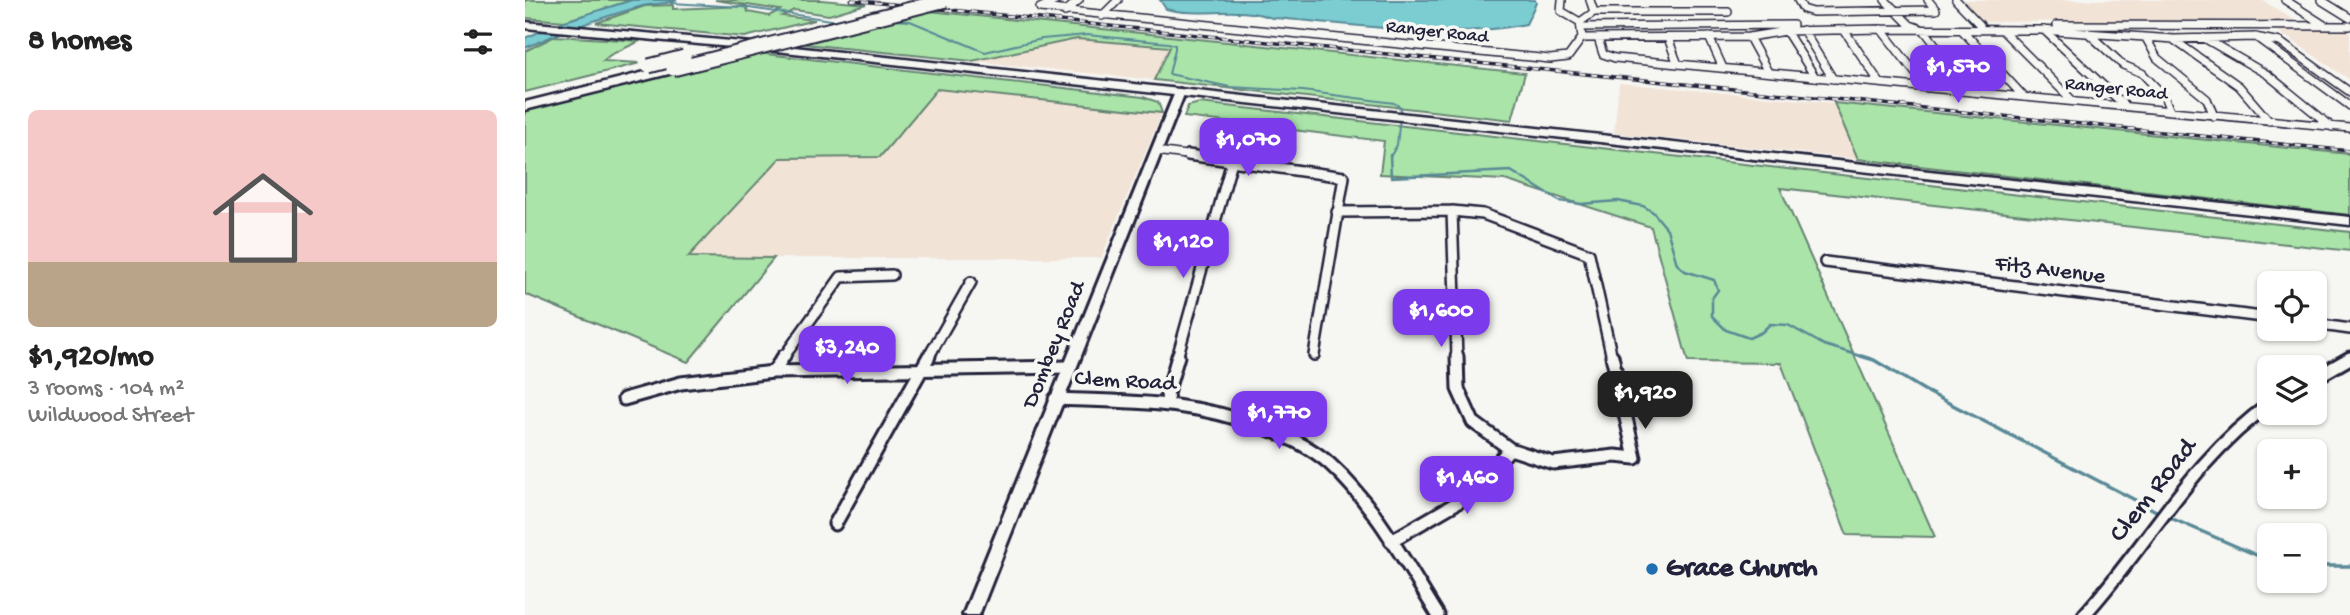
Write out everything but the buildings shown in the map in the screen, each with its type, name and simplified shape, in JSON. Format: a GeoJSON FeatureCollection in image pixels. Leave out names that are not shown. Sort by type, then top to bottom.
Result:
{"type":"FeatureCollection","features":[{"type":"Feature","properties":{"kind":"highway"},"geometry":{"type":"LineString","coordinates":[[525,97],[912,0]]}},
{"type":"Feature","properties":{"kind":"highway"},"geometry":{"type":"LineString","coordinates":[[525,106],[946,0]]}},
{"type":"Feature","properties":{"kind":"main road"},"geometry":{"type":"LineString","coordinates":[[530,26],[692,39],[2350,221]]}},
{"type":"Feature","properties":{"kind":"street","name":"Ranger Road"},"geometry":{"type":"LineString","coordinates":[[1058,0],[1040,8],[1550,59],[1568,57],[1582,38]]}},
{"type":"Feature","properties":{"kind":"street"},"geometry":{"type":"LineString","coordinates":[[1065,12],[1079,0]]}},
{"type":"Feature","properties":{"kind":"street"},"geometry":{"type":"LineString","coordinates":[[1102,16],[1118,0]]}},
{"type":"Feature","properties":{"kind":"street"},"geometry":{"type":"LineString","coordinates":[[1562,0],[1562,13],[1580,25],[2350,26]]}},
{"type":"Feature","properties":{"kind":"street"},"geometry":{"type":"LineString","coordinates":[[1590,0],[1594,12]]}},
{"type":"Feature","properties":{"kind":"street"},"geometry":{"type":"LineString","coordinates":[[1626,0],[1630,11]]}},
{"type":"Feature","properties":{"kind":"street"},"geometry":{"type":"LineString","coordinates":[[1663,0],[1668,12]]}},
{"type":"Feature","properties":{"kind":"street"},"geometry":{"type":"LineString","coordinates":[[1700,0],[1703,11]]}},
{"type":"Feature","properties":{"kind":"street"},"geometry":{"type":"LineString","coordinates":[[1723,0],[1734,25]]}},
{"type":"Feature","properties":{"kind":"street"},"geometry":{"type":"LineString","coordinates":[[1798,0],[1807,11],[1936,10],[1928,0]]}},
{"type":"Feature","properties":{"kind":"street"},"geometry":{"type":"LineString","coordinates":[[1841,0],[1850,12]]}},
{"type":"Feature","properties":{"kind":"street"},"geometry":{"type":"LineString","coordinates":[[1885,0],[1910,25],[1924,30],[1972,92]]}},
{"type":"Feature","properties":{"kind":"street"},"geometry":{"type":"LineString","coordinates":[[1956,0],[1980,25]]}},
{"type":"Feature","properties":{"kind":"street"},"geometry":{"type":"LineString","coordinates":[[2285,0],[2325,26]]}},
{"type":"Feature","properties":{"kind":"street"},"geometry":{"type":"LineString","coordinates":[[2321,0],[2350,18]]}},
{"type":"Feature","properties":{"kind":"street"},"geometry":{"type":"LineString","coordinates":[[1580,25],[1594,12],[1728,12]]}},
{"type":"Feature","properties":{"kind":"street"},"geometry":{"type":"LineString","coordinates":[[1580,25],[1582,38],[1749,37],[1786,31],[1881,29],[2044,30],[2174,39],[2255,37],[2280,42],[2350,92]]}},
{"type":"Feature","properties":{"kind":"street"},"geometry":{"type":"LineString","coordinates":[[1881,29],[1927,88]]}},
{"type":"Feature","properties":{"kind":"street"},"geometry":{"type":"LineString","coordinates":[[1803,30],[1833,79]]}},
{"type":"Feature","properties":{"kind":"street"},"geometry":{"type":"LineString","coordinates":[[1844,30],[1879,83]]}},
{"type":"Feature","properties":{"kind":"street"},"geometry":{"type":"LineString","coordinates":[[1962,30],[2024,97]]}},
{"type":"Feature","properties":{"kind":"street"},"geometry":{"type":"LineString","coordinates":[[2002,30],[2073,101]]}},
{"type":"Feature","properties":{"kind":"street"},"geometry":{"type":"LineString","coordinates":[[2044,30],[2125,106]]}},
{"type":"Feature","properties":{"kind":"street"},"geometry":{"type":"LineString","coordinates":[[1786,31],[1815,77]]}},
{"type":"Feature","properties":{"kind":"street"},"geometry":{"type":"LineString","coordinates":[[2088,33],[2123,65],[2141,73],[2164,96],[2170,111]]}},
{"type":"Feature","properties":{"kind":"street"},"geometry":{"type":"LineString","coordinates":[[1709,37],[1723,68]]}},
{"type":"Feature","properties":{"kind":"street"},"geometry":{"type":"LineString","coordinates":[[1749,37],[1768,72]]}},
{"type":"Feature","properties":{"kind":"street"},"geometry":{"type":"LineString","coordinates":[[2255,37],[2350,106]]}},
{"type":"Feature","properties":{"kind":"street","name":"Ranger Road"},"geometry":{"type":"LineString","coordinates":[[1598,38],[1603,54],[1608,57],[2350,128]]}},
{"type":"Feature","properties":{"kind":"street"},"geometry":{"type":"LineString","coordinates":[[1668,38],[1677,62]]}},
{"type":"Feature","properties":{"kind":"street"},"geometry":{"type":"LineString","coordinates":[[2146,38],[2157,58],[2207,99],[2214,116]]}},
{"type":"Feature","properties":{"kind":"street"},"geometry":{"type":"LineString","coordinates":[[2204,38],[2268,75],[2332,127]]}},
{"type":"Feature","properties":{"kind":"street"},"geometry":{"type":"LineString","coordinates":[[2174,39],[2229,78],[2260,107],[2269,121]]}},
{"type":"Feature","properties":{"kind":"street","name":"Dombey Road"},"geometry":{"type":"LineString","coordinates":[[971,615],[1055,399],[1180,92]]}},
{"type":"Feature","properties":{"kind":"street"},"geometry":{"type":"LineString","coordinates":[[1156,151],[1344,177],[1314,355]]}},
{"type":"Feature","properties":{"kind":"street"},"geometry":{"type":"LineString","coordinates":[[1168,403],[1167,394],[1233,161]]}},
{"type":"Feature","properties":{"kind":"street"},"geometry":{"type":"LineString","coordinates":[[1338,212],[1452,211],[1483,214],[1589,254],[1635,458],[1615,456],[1553,463],[1510,449],[1473,422],[1458,389],[1452,211]]}},
{"type":"Feature","properties":{"kind":"street","name":"Fitz Avenue"},"geometry":{"type":"LineString","coordinates":[[1825,262],[2257,316]]}},
{"type":"Feature","properties":{"kind":"street"},"geometry":{"type":"LineString","coordinates":[[773,372],[841,277],[893,275]]}},
{"type":"Feature","properties":{"kind":"street"},"geometry":{"type":"LineString","coordinates":[[835,524],[971,282]]}},
{"type":"Feature","properties":{"kind":"street"},"geometry":{"type":"LineString","coordinates":[[2327,326],[2350,329]]}},
{"type":"Feature","properties":{"kind":"street"},"geometry":{"type":"LineString","coordinates":[[2327,371],[2350,358]]}},
{"type":"Feature","properties":{"kind":"street","name":"Clem Road"},"geometry":{"type":"LineString","coordinates":[[624,399],[681,383],[773,372],[1068,367]]}},
{"type":"Feature","properties":{"kind":"street","name":"Clem Road"},"geometry":{"type":"LineString","coordinates":[[1055,399],[1168,403],[1243,420],[1287,437],[1328,462],[1360,498],[1438,615]]}},
{"type":"Feature","properties":{"kind":"street","name":"Clem Road"},"geometry":{"type":"LineString","coordinates":[[2084,615],[2106,593],[2209,457],[2249,416],[2257,411]]}},
{"type":"Feature","properties":{"kind":"street"},"geometry":{"type":"LineString","coordinates":[[1391,541],[1465,498],[1510,449]]}},
{"type":"Feature","properties":{"kind":"shaded area"},"geometry":{"type":"Polygon","coordinates":[[[1950,0],[2262,0],[2294,20],[1971,22],[1950,0]]]}},
{"type":"Feature","properties":{"kind":"shaded area"},"geometry":{"type":"Polygon","coordinates":[[[2275,29],[2350,29],[2350,80],[2275,29]]]}},
{"type":"Feature","properties":{"kind":"shaded area"},"geometry":{"type":"Polygon","coordinates":[[[1077,39],[1171,47],[1154,80],[972,61],[1077,39]]]}},
{"type":"Feature","properties":{"kind":"shaded area"},"geometry":{"type":"Polygon","coordinates":[[[1619,83],[1834,103],[1858,159],[1614,133],[1619,83]]]}},
{"type":"Feature","properties":{"kind":"shaded area"},"geometry":{"type":"Polygon","coordinates":[[[936,89],[1162,113],[1101,258],[687,258],[780,158],[880,157],[936,89]]]}},
{"type":"Feature","properties":{"kind":"green space"},"geometry":{"type":"Polygon","coordinates":[[[525,0],[632,0],[565,21],[525,18],[525,0]]]}},
{"type":"Feature","properties":{"kind":"green space"},"geometry":{"type":"Polygon","coordinates":[[[715,0],[822,0],[866,4],[829,15],[794,10],[782,16],[815,20],[745,37],[596,23],[645,6],[673,5],[673,9],[746,6],[748,12],[769,16],[780,10],[715,0]]]}},
{"type":"Feature","properties":{"kind":"green space"},"geometry":{"type":"Polygon","coordinates":[[[929,11],[1525,73],[1512,120],[1154,80],[1170,47],[1077,39],[972,61],[804,44],[929,11]]]}},
{"type":"Feature","properties":{"kind":"green space"},"geometry":{"type":"Polygon","coordinates":[[[555,36],[640,41],[603,61],[640,63],[525,92],[525,51],[555,36]]]}},
{"type":"Feature","properties":{"kind":"green space"},"geometry":{"type":"Polygon","coordinates":[[[757,53],[1143,97],[1158,102],[1162,113],[937,89],[880,157],[780,158],[688,257],[774,258],[688,362],[525,294],[525,111],[757,53]]]}},
{"type":"Feature","properties":{"kind":"green space"},"geometry":{"type":"Polygon","coordinates":[[[1200,103],[2350,232],[2350,251],[1780,188],[1935,537],[1847,535],[1781,363],[1688,362],[1651,227],[1505,180],[1380,174],[1384,141],[1184,117],[1188,106],[1200,103]]]}},
{"type":"Feature","properties":{"kind":"green space"},"geometry":{"type":"Polygon","coordinates":[[[1834,103],[2350,154],[2350,215],[1858,159],[1834,103]]]}},
{"type":"Feature","properties":{"kind":"water"},"geometry":{"type":"Polygon","coordinates":[[[632,0],[677,0],[610,16],[525,48],[525,38],[565,21],[632,0]]]}},
{"type":"Feature","properties":{"kind":"water"},"geometry":{"type":"Polygon","coordinates":[[[1160,0],[1535,0],[1536,3],[1526,24],[1495,29],[1432,31],[1272,18],[1246,12],[1179,11],[1166,9],[1160,0]]]}},
{"type":"Feature","properties":{"kind":"waterway"},"geometry":{"type":"LineString","coordinates":[[671,3],[742,7],[838,21]]}},
{"type":"Feature","properties":{"kind":"waterway"},"geometry":{"type":"LineString","coordinates":[[893,20],[910,21],[985,52],[1042,39],[1087,35],[1168,43],[1175,45],[1169,74],[1230,87],[1303,91],[1394,103],[1401,107],[1397,145],[1390,157]]}},
{"type":"Feature","properties":{"kind":"waterway"},"geometry":{"type":"LineString","coordinates":[[1390,157],[1391,177],[1511,171],[1559,201],[1581,204],[1618,201],[1643,206],[1653,212],[1667,229],[1677,264],[1685,271],[1714,280],[1718,290],[1712,298],[1712,316],[1726,330],[1749,338],[1762,332],[1770,324],[1788,325],[1824,345],[1867,358]]}},
{"type":"Feature","properties":{"kind":"waterway"},"geometry":{"type":"LineString","coordinates":[[1861,356],[1874,360],[1924,390],[2160,513]]}},
{"type":"Feature","properties":{"kind":"waterway"},"geometry":{"type":"LineString","coordinates":[[2166,516],[2257,555]]}},
{"type":"Feature","properties":{"kind":"waterway"},"geometry":{"type":"LineString","coordinates":[[2327,566],[2350,566]]}},
{"type":"Feature","properties":{"kind":"railway"},"geometry":{"type":"LineString","coordinates":[[851,0],[2350,151]]}},
{"type":"Feature","properties":{"kind":"place","name":"Grace Church"},"geometry":{"type":"Point","coordinates":[1652,569]}}]}
